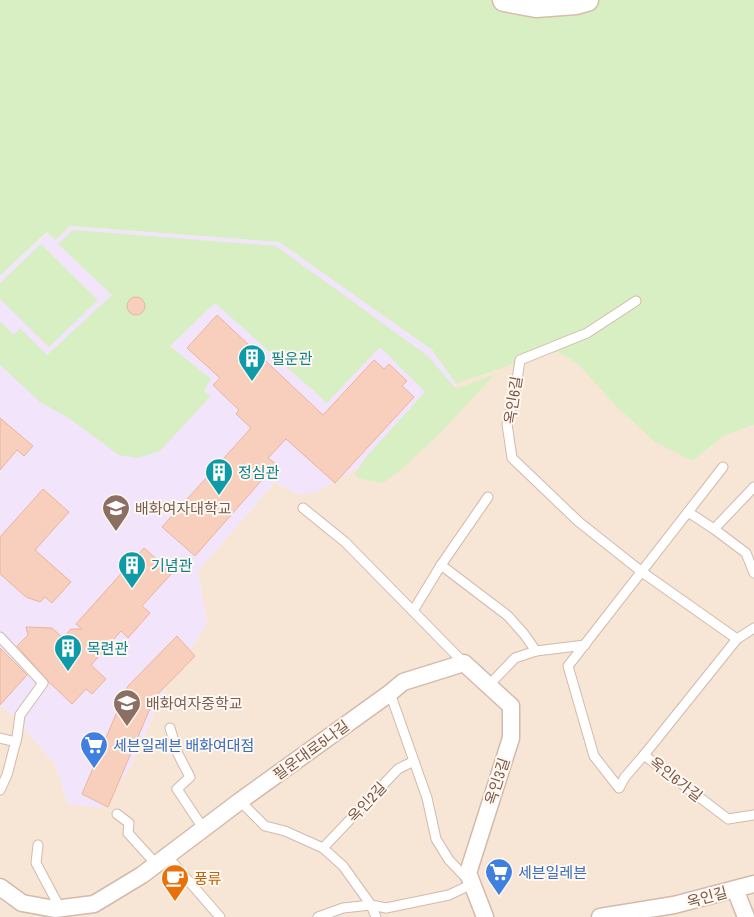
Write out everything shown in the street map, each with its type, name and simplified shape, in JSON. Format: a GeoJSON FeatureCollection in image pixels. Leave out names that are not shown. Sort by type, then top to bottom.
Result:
{"type":"FeatureCollection","features":[{"type":"Feature","properties":{"kind":"street"},"geometry":{"type":"LineString","coordinates":[[504,0],[536,6],[576,3],[587,0]]}},
{"type":"Feature","properties":{"kind":"street","name":"옥인3길"},"geometry":{"type":"LineString","coordinates":[[464,663],[511,706],[511,738],[468,874],[485,917]]}},
{"type":"Feature","properties":{"kind":"street","name":"필운대로5나길"},"geometry":{"type":"LineString","coordinates":[[0,887],[22,904],[54,909],[94,904],[142,875],[203,828],[403,682],[464,663]]}},
{"type":"Feature","properties":{"kind":"street","name":"옥인길"},"geometry":{"type":"LineString","coordinates":[[600,917],[626,915],[674,905],[754,884]]}},
{"type":"Feature","properties":{"kind":"street"},"geometry":{"type":"LineString","coordinates":[[734,890],[746,917]]}},
{"type":"Feature","properties":{"kind":"lane","name":"옥인6길"},"geometry":{"type":"LineString","coordinates":[[636,301],[587,333],[520,360],[515,393],[507,424],[512,458],[579,522],[642,572],[737,639]]}},
{"type":"Feature","properties":{"kind":"lane"},"geometry":{"type":"LineString","coordinates":[[642,572],[723,467]]}},
{"type":"Feature","properties":{"kind":"lane"},"geometry":{"type":"LineString","coordinates":[[714,530],[754,487]]}},
{"type":"Feature","properties":{"kind":"lane"},"geometry":{"type":"LineString","coordinates":[[413,611],[488,496]]}},
{"type":"Feature","properties":{"kind":"lane","name":"옥인3길"},"geometry":{"type":"LineString","coordinates":[[303,508],[345,542],[464,663]]}},
{"type":"Feature","properties":{"kind":"lane"},"geometry":{"type":"LineString","coordinates":[[688,512],[746,553],[754,573]]}},
{"type":"Feature","properties":{"kind":"lane"},"geometry":{"type":"LineString","coordinates":[[442,565],[508,616],[536,651]]}},
{"type":"Feature","properties":{"kind":"lane","name":"옥인6가길"},"geometry":{"type":"LineString","coordinates":[[642,572],[568,666],[594,756],[618,788],[644,755],[728,819],[754,815]]}},
{"type":"Feature","properties":{"kind":"lane"},"geometry":{"type":"LineString","coordinates":[[644,755],[737,639],[754,628]]}},
{"type":"Feature","properties":{"kind":"lane"},"geometry":{"type":"LineString","coordinates":[[0,637],[43,683],[20,715],[16,742],[7,775],[0,789]]}},
{"type":"Feature","properties":{"kind":"lane"},"geometry":{"type":"LineString","coordinates":[[489,684],[515,658],[536,651],[585,645]]}},
{"type":"Feature","properties":{"kind":"lane","name":"옥인3길"},"geometry":{"type":"LineString","coordinates":[[390,693],[427,798],[436,839],[449,860],[472,884]]}},
{"type":"Feature","properties":{"kind":"lane"},"geometry":{"type":"LineString","coordinates":[[170,728],[178,754],[190,778],[177,789],[203,828]]}},
{"type":"Feature","properties":{"kind":"lane"},"geometry":{"type":"LineString","coordinates":[[0,738],[16,742]]}},
{"type":"Feature","properties":{"kind":"lane","name":"옥인2길"},"geometry":{"type":"LineString","coordinates":[[323,848],[398,769],[414,761]]}},
{"type":"Feature","properties":{"kind":"lane"},"geometry":{"type":"LineString","coordinates":[[240,801],[265,826],[285,831],[323,848],[344,866],[371,905],[376,917]]}},
{"type":"Feature","properties":{"kind":"lane"},"geometry":{"type":"LineString","coordinates":[[117,814],[130,823],[128,833],[161,860],[220,917]]}},
{"type":"Feature","properties":{"kind":"lane"},"geometry":{"type":"LineString","coordinates":[[38,845],[36,863],[60,908]]}},
{"type":"Feature","properties":{"kind":"lane"},"geometry":{"type":"LineString","coordinates":[[318,917],[342,908],[371,905],[386,908],[449,895],[472,884]]}},
{"type":"Feature","properties":{"kind":"shaded area","name":"배화여자대학교"},"geometry":{"type":"Polygon","coordinates":[[[70,226],[279,242],[432,350],[456,384],[399,443],[326,487],[314,493],[297,494],[275,482],[198,571],[207,623],[165,689],[130,768],[101,808],[68,804],[55,764],[15,718],[0,705],[0,276],[48,232],[55,239],[70,226]]]}},
{"type":"Feature","properties":{"kind":"shaded area"},"geometry":{"type":"Polygon","coordinates":[[[558,352],[579,365],[693,461],[725,435],[754,425],[754,917],[0,917],[0,705],[15,718],[55,764],[68,804],[130,768],[165,689],[207,623],[198,571],[275,482],[297,494],[399,443],[456,384],[534,357],[558,352]]]}},
{"type":"Feature","properties":{"kind":"green space"},"geometry":{"type":"Polygon","coordinates":[[[0,0],[754,0],[754,425],[725,435],[693,461],[655,442],[616,406],[579,365],[558,352],[534,357],[456,384],[432,350],[279,242],[70,226],[55,240],[47,232],[0,276],[0,0]]]}},
{"type":"Feature","properties":{"kind":"green space"},"geometry":{"type":"Polygon","coordinates":[[[73,230],[276,246],[428,356],[456,389],[495,374],[444,429],[403,468],[383,483],[361,479],[354,475],[366,457],[425,392],[380,347],[327,403],[215,303],[170,346],[211,379],[204,391],[211,396],[160,451],[138,458],[119,455],[67,417],[40,402],[0,365],[0,321],[14,335],[20,328],[47,355],[112,295],[58,244],[73,230]]]}},
{"type":"Feature","properties":{"kind":"green space"},"geometry":{"type":"Polygon","coordinates":[[[41,244],[98,300],[49,347],[0,299],[0,283],[41,244]]]}},
{"type":"Feature","properties":{"kind":"building"},"geometry":{"type":"Polygon","coordinates":[[[132,297],[140,297],[145,302],[143,313],[132,315],[127,310],[127,302],[132,297]]]}},
{"type":"Feature","properties":{"kind":"building"},"geometry":{"type":"Polygon","coordinates":[[[217,315],[323,415],[374,360],[384,369],[389,364],[407,381],[402,386],[414,397],[335,483],[286,439],[268,458],[276,464],[195,556],[162,527],[251,428],[236,414],[239,410],[213,385],[220,378],[187,348],[217,315]]]}},
{"type":"Feature","properties":{"kind":"building"},"geometry":{"type":"Polygon","coordinates":[[[0,418],[33,446],[24,456],[17,450],[0,470],[0,418]]]}},
{"type":"Feature","properties":{"kind":"building"},"geometry":{"type":"Polygon","coordinates":[[[43,489],[69,512],[35,550],[71,582],[52,603],[45,597],[40,602],[26,597],[0,574],[0,537],[43,489]]]}},
{"type":"Feature","properties":{"kind":"building"},"geometry":{"type":"Polygon","coordinates":[[[144,548],[172,573],[142,606],[150,613],[128,638],[121,631],[91,665],[106,679],[92,694],[86,689],[72,704],[49,682],[17,646],[28,635],[26,627],[52,628],[63,638],[71,629],[82,629],[76,624],[144,548]]]}},
{"type":"Feature","properties":{"kind":"building","name":"배화여자중학교"},"geometry":{"type":"Polygon","coordinates":[[[177,636],[195,656],[155,697],[108,807],[82,794],[128,686],[177,636]]]}},
{"type":"Feature","properties":{"kind":"building"},"geometry":{"type":"Polygon","coordinates":[[[0,648],[27,675],[0,705],[0,648]]]}},
{"type":"Feature","properties":{"kind":"place","name":"필운관"},"geometry":{"type":"Point","coordinates":[252,382]}},
{"type":"Feature","properties":{"kind":"place","name":"정심관"},"geometry":{"type":"Point","coordinates":[219,496]}},
{"type":"Feature","properties":{"kind":"place","name":"배화여자대학교"},"geometry":{"type":"Point","coordinates":[116,532]}},
{"type":"Feature","properties":{"kind":"place","name":"기념관"},"geometry":{"type":"Point","coordinates":[132,589]}},
{"type":"Feature","properties":{"kind":"place","name":"목련관"},"geometry":{"type":"Point","coordinates":[68,672]}},
{"type":"Feature","properties":{"kind":"place","name":"배화여자중학교"},"geometry":{"type":"Point","coordinates":[127,727]}},
{"type":"Feature","properties":{"kind":"place","name":"세븐일레븐 배화여대점"},"geometry":{"type":"Point","coordinates":[94,769]}},
{"type":"Feature","properties":{"kind":"place","name":"세븐일레븐"},"geometry":{"type":"Point","coordinates":[499,896]}},
{"type":"Feature","properties":{"kind":"place","name":"풍류"},"geometry":{"type":"Point","coordinates":[175,902]}}]}
